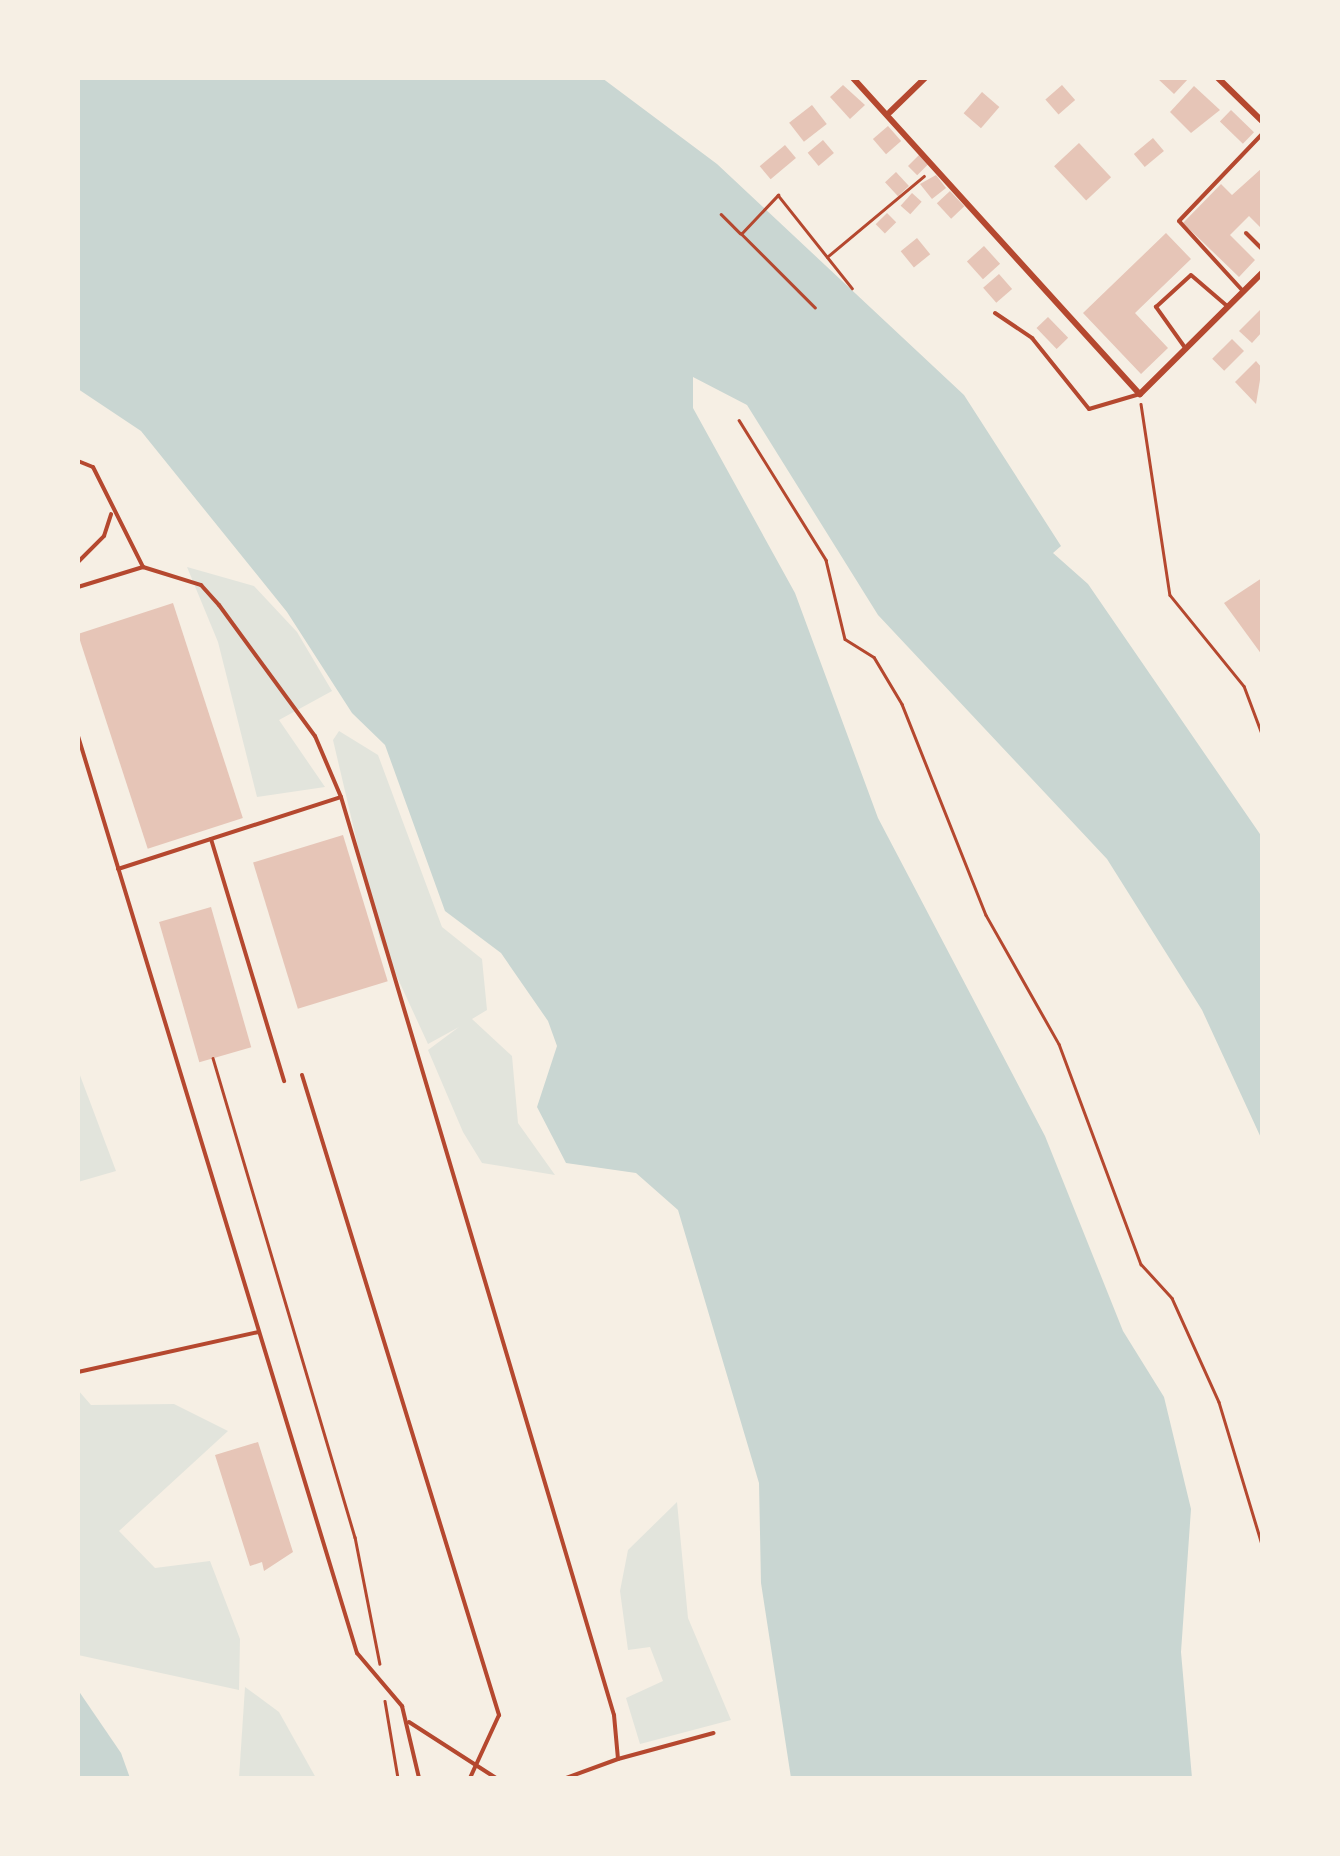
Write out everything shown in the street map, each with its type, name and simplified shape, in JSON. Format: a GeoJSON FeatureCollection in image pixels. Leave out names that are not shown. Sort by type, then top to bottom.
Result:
{"type":"FeatureCollection","features":[{"type":"Feature","properties":{"kind":"street"},"geometry":{"type":"LineString","coordinates":[[853,78],[890,112],[1140,394],[1262,272]]}},
{"type":"Feature","properties":{"kind":"street"},"geometry":{"type":"LineString","coordinates":[[890,112],[925,78]]}},
{"type":"Feature","properties":{"kind":"street"},"geometry":{"type":"LineString","coordinates":[[1220,78],[1262,121]]}},
{"type":"Feature","properties":{"kind":"lane"},"geometry":{"type":"LineString","coordinates":[[1244,291],[1179,221],[1262,134]]}},
{"type":"Feature","properties":{"kind":"lane"},"geometry":{"type":"LineString","coordinates":[[1246,232],[1262,249]]}},
{"type":"Feature","properties":{"kind":"lane"},"geometry":{"type":"LineString","coordinates":[[1186,349],[1156,307],[1191,276],[1228,307]]}},
{"type":"Feature","properties":{"kind":"lane"},"geometry":{"type":"LineString","coordinates":[[995,313],[1032,338],[1089,409],[1140,394]]}},
{"type":"Feature","properties":{"kind":"lane"},"geometry":{"type":"LineString","coordinates":[[78,460],[93,467],[111,513],[143,567]]}},
{"type":"Feature","properties":{"kind":"lane"},"geometry":{"type":"LineString","coordinates":[[78,562],[104,536],[111,513]]}},
{"type":"Feature","properties":{"kind":"lane"},"geometry":{"type":"LineString","coordinates":[[78,587],[143,567],[201,585],[315,736],[341,797],[614,1715],[618,1758]]}},
{"type":"Feature","properties":{"kind":"lane"},"geometry":{"type":"LineString","coordinates":[[78,736],[357,1654],[409,1722],[474,1769],[496,1778]]}},
{"type":"Feature","properties":{"kind":"lane"},"geometry":{"type":"LineString","coordinates":[[118,869],[341,797]]}},
{"type":"Feature","properties":{"kind":"lane"},"geometry":{"type":"LineString","coordinates":[[212,839],[284,1081]]}},
{"type":"Feature","properties":{"kind":"lane"},"geometry":{"type":"LineString","coordinates":[[302,1076],[499,1716],[470,1778]]}},
{"type":"Feature","properties":{"kind":"lane"},"geometry":{"type":"LineString","coordinates":[[78,1372],[259,1332]]}},
{"type":"Feature","properties":{"kind":"lane"},"geometry":{"type":"LineString","coordinates":[[409,1722],[419,1778]]}},
{"type":"Feature","properties":{"kind":"lane"},"geometry":{"type":"LineString","coordinates":[[566,1778],[618,1758],[714,1734]]}},
{"type":"Feature","properties":{"kind":"path"},"geometry":{"type":"LineString","coordinates":[[826,258],[936,165]]}},
{"type":"Feature","properties":{"kind":"path"},"geometry":{"type":"LineString","coordinates":[[741,234],[778,195],[852,288]]}},
{"type":"Feature","properties":{"kind":"path"},"geometry":{"type":"LineString","coordinates":[[721,214],[815,308]]}},
{"type":"Feature","properties":{"kind":"path"},"geometry":{"type":"LineString","coordinates":[[1140,394],[1170,595],[1244,686],[1262,734]]}},
{"type":"Feature","properties":{"kind":"path"},"geometry":{"type":"LineString","coordinates":[[739,420],[826,560],[845,638],[874,657],[902,704],[986,914],[1059,1044],[1140,1264],[1172,1298],[1226,1419],[1262,1544]]}},
{"type":"Feature","properties":{"kind":"path"},"geometry":{"type":"LineString","coordinates":[[213,1058],[355,1537],[398,1778]]}},
{"type":"Feature","properties":{"kind":"shaded area"},"geometry":{"type":"Polygon","coordinates":[[[78,78],[602,78],[717,164],[964,395],[1061,546],[1053,553],[1088,584],[1262,837],[1262,1140],[1202,1010],[1107,859],[878,615],[747,405],[693,377],[693,408],[795,593],[878,818],[1045,1136],[1123,1331],[1164,1397],[1191,1509],[1181,1652],[1192,1778],[791,1778],[761,1583],[759,1483],[678,1210],[636,1173],[566,1163],[537,1107],[557,1046],[548,1021],[501,953],[445,911],[385,745],[352,713],[287,612],[141,431],[78,389],[78,78]]]}},
{"type":"Feature","properties":{"kind":"shaded area"},"geometry":{"type":"Polygon","coordinates":[[[187,567],[254,586],[297,632],[332,691],[279,720],[325,787],[257,797],[218,642],[187,567]]]}},
{"type":"Feature","properties":{"kind":"shaded area"},"geometry":{"type":"Polygon","coordinates":[[[339,731],[378,755],[442,927],[482,959],[487,1010],[472,1019],[512,1056],[518,1123],[555,1175],[482,1163],[463,1132],[428,1050],[459,1027],[428,1044],[380,940],[333,740],[339,731]]]}},
{"type":"Feature","properties":{"kind":"shaded area"},"geometry":{"type":"Polygon","coordinates":[[[78,1070],[116,1171],[78,1182],[78,1070]]]}},
{"type":"Feature","properties":{"kind":"shaded area"},"geometry":{"type":"Polygon","coordinates":[[[78,1390],[91,1405],[174,1404],[228,1431],[119,1531],[155,1568],[210,1561],[240,1639],[239,1690],[78,1655],[78,1390]]]}},
{"type":"Feature","properties":{"kind":"shaded area"},"geometry":{"type":"Polygon","coordinates":[[[677,1502],[688,1618],[731,1720],[640,1744],[626,1698],[663,1681],[650,1647],[628,1650],[620,1591],[628,1550],[677,1502]]]}},
{"type":"Feature","properties":{"kind":"shaded area"},"geometry":{"type":"Polygon","coordinates":[[[245,1687],[279,1712],[316,1778],[239,1778],[245,1687]]]}},
{"type":"Feature","properties":{"kind":"shaded area"},"geometry":{"type":"Polygon","coordinates":[[[78,1690],[121,1753],[130,1778],[78,1778],[78,1690]]]}},
{"type":"Feature","properties":{"kind":"building"},"geometry":{"type":"Polygon","coordinates":[[[1157,78],[1189,78],[1174,94],[1157,78]]]}},
{"type":"Feature","properties":{"kind":"building"},"geometry":{"type":"Polygon","coordinates":[[[843,85],[865,105],[850,119],[830,97],[843,85]]]}},
{"type":"Feature","properties":{"kind":"building"},"geometry":{"type":"Polygon","coordinates":[[[1062,85],[1075,100],[1059,115],[1045,99],[1062,85]]]}},
{"type":"Feature","properties":{"kind":"building"},"geometry":{"type":"Polygon","coordinates":[[[1194,86],[1220,110],[1191,133],[1170,112],[1194,86]]]}},
{"type":"Feature","properties":{"kind":"building"},"geometry":{"type":"Polygon","coordinates":[[[982,92],[999,107],[981,128],[964,113],[982,92]]]}},
{"type":"Feature","properties":{"kind":"building"},"geometry":{"type":"Polygon","coordinates":[[[812,105],[827,124],[804,142],[789,123],[812,105]]]}},
{"type":"Feature","properties":{"kind":"building"},"geometry":{"type":"Polygon","coordinates":[[[1231,110],[1254,132],[1243,144],[1220,122],[1231,110]]]}},
{"type":"Feature","properties":{"kind":"building"},"geometry":{"type":"Polygon","coordinates":[[[888,126],[901,141],[886,154],[873,139],[888,126]]]}},
{"type":"Feature","properties":{"kind":"building"},"geometry":{"type":"Polygon","coordinates":[[[1153,138],[1164,151],[1145,167],[1134,154],[1153,138]]]}},
{"type":"Feature","properties":{"kind":"building"},"geometry":{"type":"Polygon","coordinates":[[[823,140],[834,153],[819,166],[808,153],[823,140]]]}},
{"type":"Feature","properties":{"kind":"building"},"geometry":{"type":"Polygon","coordinates":[[[1079,143],[1111,177],[1086,201],[1054,166],[1079,143]]]}},
{"type":"Feature","properties":{"kind":"building"},"geometry":{"type":"Polygon","coordinates":[[[785,145],[796,158],[771,179],[760,166],[785,145]]]}},
{"type":"Feature","properties":{"kind":"building"},"geometry":{"type":"Polygon","coordinates":[[[920,154],[929,163],[917,175],[908,166],[920,154]]]}},
{"type":"Feature","properties":{"kind":"building"},"geometry":{"type":"Polygon","coordinates":[[[1262,168],[1262,229],[1249,216],[1230,235],[1255,260],[1239,277],[1183,223],[1221,184],[1232,195],[1262,168]]]}},
{"type":"Feature","properties":{"kind":"building"},"geometry":{"type":"Polygon","coordinates":[[[896,172],[909,186],[898,196],[885,182],[896,172]]]}},
{"type":"Feature","properties":{"kind":"building"},"geometry":{"type":"Polygon","coordinates":[[[936,175],[946,188],[932,199],[920,184],[936,175]]]}},
{"type":"Feature","properties":{"kind":"building"},"geometry":{"type":"Polygon","coordinates":[[[950,191],[964,206],[951,219],[937,203],[950,191]]]}},
{"type":"Feature","properties":{"kind":"building"},"geometry":{"type":"Polygon","coordinates":[[[912,193],[922,202],[910,214],[901,206],[912,193]]]}},
{"type":"Feature","properties":{"kind":"building"},"geometry":{"type":"Polygon","coordinates":[[[887,213],[896,222],[885,234],[876,224],[887,213]]]}},
{"type":"Feature","properties":{"kind":"building"},"geometry":{"type":"Polygon","coordinates":[[[1166,233],[1191,259],[1135,313],[1168,348],[1141,374],[1083,313],[1166,233]]]}},
{"type":"Feature","properties":{"kind":"building"},"geometry":{"type":"Polygon","coordinates":[[[917,238],[930,254],[914,268],[901,251],[917,238]]]}},
{"type":"Feature","properties":{"kind":"building"},"geometry":{"type":"Polygon","coordinates":[[[984,246],[1000,264],[983,279],[967,261],[984,246]]]}},
{"type":"Feature","properties":{"kind":"building"},"geometry":{"type":"Polygon","coordinates":[[[999,274],[1012,289],[996,303],[983,288],[999,274]]]}},
{"type":"Feature","properties":{"kind":"building"},"geometry":{"type":"Polygon","coordinates":[[[1262,308],[1262,332],[1252,343],[1239,331],[1262,308]]]}},
{"type":"Feature","properties":{"kind":"building"},"geometry":{"type":"Polygon","coordinates":[[[1048,317],[1068,338],[1057,349],[1036,328],[1048,317]]]}},
{"type":"Feature","properties":{"kind":"building"},"geometry":{"type":"Polygon","coordinates":[[[1232,339],[1244,351],[1224,371],[1212,359],[1232,339]]]}},
{"type":"Feature","properties":{"kind":"building"},"geometry":{"type":"Polygon","coordinates":[[[1256,361],[1262,368],[1256,404],[1235,382],[1256,361]]]}},
{"type":"Feature","properties":{"kind":"building"},"geometry":{"type":"Polygon","coordinates":[[[1262,578],[1262,655],[1224,603],[1262,578]]]}},
{"type":"Feature","properties":{"kind":"building"},"geometry":{"type":"Polygon","coordinates":[[[173,603],[243,818],[148,849],[78,634],[173,603]]]}},
{"type":"Feature","properties":{"kind":"building"},"geometry":{"type":"Polygon","coordinates":[[[343,835],[388,981],[298,1009],[253,862],[343,835]]]}},
{"type":"Feature","properties":{"kind":"building"},"geometry":{"type":"Polygon","coordinates":[[[211,907],[251,1047],[199,1062],[159,922],[211,907]]]}},
{"type":"Feature","properties":{"kind":"building"},"geometry":{"type":"Polygon","coordinates":[[[258,1442],[293,1552],[264,1571],[262,1562],[250,1566],[215,1455],[258,1442]]]}}]}
